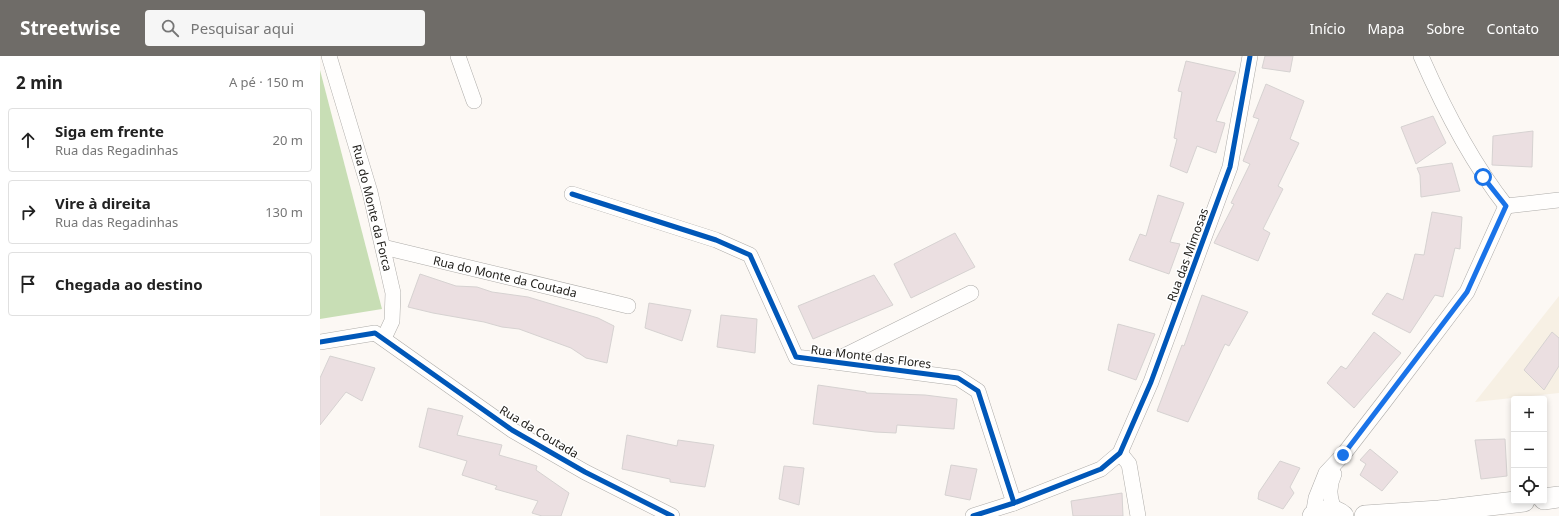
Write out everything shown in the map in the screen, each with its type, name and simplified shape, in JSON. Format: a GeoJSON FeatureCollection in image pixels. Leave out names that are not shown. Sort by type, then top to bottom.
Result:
{"type":"FeatureCollection","features":[{"type":"Feature","properties":{"kind":"main road"},"geometry":{"type":"LineString","coordinates":[[1547,498],[1559,497]]}},
{"type":"Feature","properties":{"kind":"main road"},"geometry":{"type":"LineString","coordinates":[[1365,516],[1431,514],[1511,503]]}},
{"type":"Feature","properties":{"kind":"main road"},"geometry":{"type":"LineString","coordinates":[[1313,516],[1320,512],[1344,514]]}},
{"type":"Feature","properties":{"kind":"street","name":"Rua do Monte da Forca"},"geometry":{"type":"LineString","coordinates":[[329,56],[370,192],[393,293],[392,321],[384,338]]}},
{"type":"Feature","properties":{"kind":"street"},"geometry":{"type":"LineString","coordinates":[[458,56],[474,101]]}},
{"type":"Feature","properties":{"kind":"street","name":"Rua das Mimosas"},"geometry":{"type":"LineString","coordinates":[[1120,453],[1151,382],[1230,167],[1250,56]]}},
{"type":"Feature","properties":{"kind":"street"},"geometry":{"type":"LineString","coordinates":[[1421,56],[1442,102],[1480,170],[1506,206]]}},
{"type":"Feature","properties":{"kind":"street","name":"Rua Monte das Flores"},"geometry":{"type":"LineString","coordinates":[[572,194],[716,240],[750,256],[796,358],[958,378],[978,391],[1014,503]]}},
{"type":"Feature","properties":{"kind":"street"},"geometry":{"type":"LineString","coordinates":[[1506,206],[1559,200]]}},
{"type":"Feature","properties":{"kind":"street"},"geometry":{"type":"LineString","coordinates":[[1313,516],[1316,498],[1326,473],[1343,455],[1467,292],[1506,206]]}},
{"type":"Feature","properties":{"kind":"street","name":"Rua do Monte da Coutada"},"geometry":{"type":"LineString","coordinates":[[383,247],[628,306]]}},
{"type":"Feature","properties":{"kind":"street"},"geometry":{"type":"LineString","coordinates":[[832,362],[971,293]]}},
{"type":"Feature","properties":{"kind":"street"},"geometry":{"type":"LineString","coordinates":[[320,342],[376,333],[384,338]]}},
{"type":"Feature","properties":{"kind":"street","name":"Rua da Coutada"},"geometry":{"type":"LineString","coordinates":[[384,338],[512,430],[585,472],[672,516]]}},
{"type":"Feature","properties":{"kind":"street"},"geometry":{"type":"LineString","coordinates":[[974,516],[1014,503],[1101,469],[1120,453],[1130,464],[1138,516]]}},
{"type":"Feature","properties":{"kind":"street"},"geometry":{"type":"LineString","coordinates":[[1343,455],[1333,476],[1329,493],[1330,501],[1344,514]]}},
{"type":"Feature","properties":{"kind":"shaded area"},"geometry":{"type":"Polygon","coordinates":[[[1559,296],[1559,393],[1531,396],[1511,396],[1511,398],[1475,402],[1559,296]]]}},
{"type":"Feature","properties":{"kind":"green space"},"geometry":{"type":"Polygon","coordinates":[[[320,70],[382,309],[320,319],[320,70]]]}},
{"type":"Feature","properties":{"kind":"building"},"geometry":{"type":"Polygon","coordinates":[[[1265,56],[1293,56],[1290,72],[1262,68],[1265,56]]]}},
{"type":"Feature","properties":{"kind":"building"},"geometry":{"type":"Polygon","coordinates":[[[1186,61],[1236,72],[1216,121],[1225,123],[1216,153],[1197,146],[1187,173],[1170,166],[1177,139],[1174,138],[1182,92],[1178,91],[1186,61]]]}},
{"type":"Feature","properties":{"kind":"building"},"geometry":{"type":"Polygon","coordinates":[[[1266,84],[1304,101],[1290,139],[1299,143],[1278,186],[1283,189],[1263,229],[1270,233],[1258,261],[1214,243],[1234,204],[1231,203],[1250,164],[1243,161],[1259,119],[1253,117],[1266,84]]]}},
{"type":"Feature","properties":{"kind":"building"},"geometry":{"type":"Polygon","coordinates":[[[1433,116],[1446,143],[1416,164],[1401,127],[1433,116]]]}},
{"type":"Feature","properties":{"kind":"building"},"geometry":{"type":"Polygon","coordinates":[[[1533,131],[1532,167],[1492,165],[1493,136],[1533,131]]]}},
{"type":"Feature","properties":{"kind":"building"},"geometry":{"type":"Polygon","coordinates":[[[1452,163],[1460,191],[1421,197],[1420,175],[1417,168],[1452,163]]]}},
{"type":"Feature","properties":{"kind":"building"},"geometry":{"type":"Polygon","coordinates":[[[1158,195],[1184,203],[1170,242],[1180,244],[1169,274],[1129,260],[1140,234],[1146,236],[1158,195]]]}},
{"type":"Feature","properties":{"kind":"building"},"geometry":{"type":"Polygon","coordinates":[[[1432,212],[1462,217],[1460,249],[1455,248],[1443,297],[1435,295],[1410,333],[1372,314],[1387,293],[1403,300],[1415,254],[1424,255],[1432,212]]]}},
{"type":"Feature","properties":{"kind":"building"},"geometry":{"type":"Polygon","coordinates":[[[955,233],[975,267],[911,298],[894,264],[955,233]]]}},
{"type":"Feature","properties":{"kind":"building"},"geometry":{"type":"Polygon","coordinates":[[[420,274],[456,286],[477,287],[492,292],[528,297],[598,318],[614,326],[607,363],[586,358],[571,348],[519,329],[502,327],[408,307],[420,274]]]}},
{"type":"Feature","properties":{"kind":"building"},"geometry":{"type":"Polygon","coordinates":[[[874,275],[893,305],[813,339],[798,306],[874,275]]]}},
{"type":"Feature","properties":{"kind":"building"},"geometry":{"type":"Polygon","coordinates":[[[1202,295],[1248,312],[1229,346],[1225,344],[1188,422],[1157,411],[1182,345],[1184,346],[1202,295]]]}},
{"type":"Feature","properties":{"kind":"building"},"geometry":{"type":"Polygon","coordinates":[[[649,303],[691,310],[682,341],[645,328],[649,303]]]}},
{"type":"Feature","properties":{"kind":"building"},"geometry":{"type":"Polygon","coordinates":[[[721,315],[757,319],[755,353],[717,347],[721,315]]]}},
{"type":"Feature","properties":{"kind":"building"},"geometry":{"type":"Polygon","coordinates":[[[1118,324],[1155,334],[1136,380],[1108,370],[1118,324]]]}},
{"type":"Feature","properties":{"kind":"building"},"geometry":{"type":"Polygon","coordinates":[[[1374,332],[1401,353],[1354,408],[1327,383],[1341,366],[1346,369],[1374,332]]]}},
{"type":"Feature","properties":{"kind":"building"},"geometry":{"type":"Polygon","coordinates":[[[1552,332],[1559,338],[1559,366],[1544,390],[1524,370],[1552,332]]]}},
{"type":"Feature","properties":{"kind":"building"},"geometry":{"type":"Polygon","coordinates":[[[330,356],[375,368],[362,401],[346,392],[320,425],[320,378],[330,356]]]}},
{"type":"Feature","properties":{"kind":"building"},"geometry":{"type":"Polygon","coordinates":[[[818,385],[866,393],[925,395],[957,399],[954,429],[897,425],[896,433],[875,432],[813,424],[818,385]]]}},
{"type":"Feature","properties":{"kind":"building"},"geometry":{"type":"Polygon","coordinates":[[[428,408],[463,416],[457,435],[502,445],[499,455],[537,466],[536,470],[569,493],[561,516],[542,516],[532,513],[538,501],[495,489],[497,486],[462,475],[467,461],[419,447],[428,408]]]}},
{"type":"Feature","properties":{"kind":"building"},"geometry":{"type":"Polygon","coordinates":[[[627,435],[677,446],[678,440],[714,445],[705,487],[670,482],[670,479],[622,469],[627,435]]]}},
{"type":"Feature","properties":{"kind":"building"},"geometry":{"type":"Polygon","coordinates":[[[1505,439],[1507,476],[1481,479],[1475,440],[1505,439]]]}},
{"type":"Feature","properties":{"kind":"building"},"geometry":{"type":"Polygon","coordinates":[[[1370,449],[1398,472],[1382,491],[1360,475],[1366,464],[1360,460],[1370,449]]]}},
{"type":"Feature","properties":{"kind":"building"},"geometry":{"type":"Polygon","coordinates":[[[1280,461],[1300,468],[1290,487],[1294,493],[1283,509],[1258,499],[1259,492],[1280,461]]]}},
{"type":"Feature","properties":{"kind":"building"},"geometry":{"type":"Polygon","coordinates":[[[951,465],[977,469],[970,500],[945,495],[951,465]]]}},
{"type":"Feature","properties":{"kind":"building"},"geometry":{"type":"Polygon","coordinates":[[[784,466],[804,468],[799,505],[779,499],[784,466]]]}},
{"type":"Feature","properties":{"kind":"building"},"geometry":{"type":"Polygon","coordinates":[[[1122,493],[1123,516],[1073,516],[1071,501],[1122,493]]]}},
{"type":"Feature","properties":{"kind":"cycle path"},"geometry":{"type":"LineString","coordinates":[[973,516],[1014,503],[1101,469],[1120,453],[1151,382],[1230,167],[1250,56]]}},
{"type":"Feature","properties":{"kind":"cycle path"},"geometry":{"type":"LineString","coordinates":[[572,194],[716,240],[750,255],[796,357],[958,378],[978,391],[1014,503]]}},
{"type":"Feature","properties":{"kind":"cycle path"},"geometry":{"type":"LineString","coordinates":[[320,342],[375,333],[512,430],[585,472],[672,516]]}},
{"type":"Feature","properties":{"kind":"route"},"geometry":{"type":"LineString","coordinates":[[1343,455],[1432,340],[1467,292],[1483,260],[1506,206],[1483,177]]}}]}
